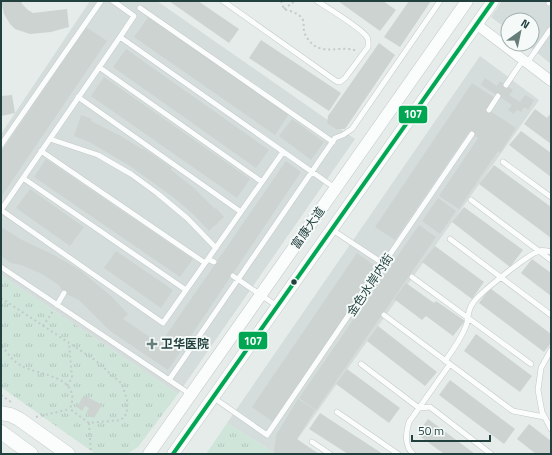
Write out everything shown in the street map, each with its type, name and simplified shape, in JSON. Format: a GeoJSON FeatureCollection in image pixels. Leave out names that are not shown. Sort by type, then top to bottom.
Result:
{"type":"FeatureCollection","features":[{"type":"Feature","properties":{"kind":"main road"},"geometry":{"type":"LineString","coordinates":[[1,413],[19,420],[68,454]]}},
{"type":"Feature","properties":{"kind":"main road"},"geometry":{"type":"LineString","coordinates":[[1,432],[31,454]]}},
{"type":"Feature","properties":{"kind":"street","name":"富康大道"},"geometry":{"type":"LineString","coordinates":[[148,454],[467,1]]}},
{"type":"Feature","properties":{"kind":"street","name":"富康大道"},"geometry":{"type":"LineString","coordinates":[[173,454],[492,1]]}},
{"type":"Feature","properties":{"kind":"street"},"geometry":{"type":"LineString","coordinates":[[476,24],[551,81]]}},
{"type":"Feature","properties":{"kind":"lane"},"geometry":{"type":"LineString","coordinates":[[1,145],[101,1]]}},
{"type":"Feature","properties":{"kind":"lane"},"geometry":{"type":"LineString","coordinates":[[113,1],[134,16],[1,210],[81,268],[163,324],[283,152]]}},
{"type":"Feature","properties":{"kind":"lane"},"geometry":{"type":"LineString","coordinates":[[223,1],[336,81],[340,82],[345,78],[368,47],[369,42],[367,37],[360,30],[317,1]]}},
{"type":"Feature","properties":{"kind":"lane"},"geometry":{"type":"LineString","coordinates":[[169,380],[236,277],[335,138],[343,136],[352,129],[440,1]]}},
{"type":"Feature","properties":{"kind":"lane"},"geometry":{"type":"LineString","coordinates":[[140,8],[333,142]]}},
{"type":"Feature","properties":{"kind":"lane"},"geometry":{"type":"LineString","coordinates":[[506,85],[550,30]]}},
{"type":"Feature","properties":{"kind":"lane"},"geometry":{"type":"LineString","coordinates":[[120,37],[336,188]]}},
{"type":"Feature","properties":{"kind":"lane"},"geometry":{"type":"LineString","coordinates":[[99,68],[262,182]]}},
{"type":"Feature","properties":{"kind":"lane"},"geometry":{"type":"LineString","coordinates":[[489,110],[498,96]]}},
{"type":"Feature","properties":{"kind":"lane"},"geometry":{"type":"LineString","coordinates":[[78,97],[241,212]]}},
{"type":"Feature","properties":{"kind":"lane","name":"金色水岸内街"},"geometry":{"type":"LineString","coordinates":[[213,397],[268,435],[472,134]]}},
{"type":"Feature","properties":{"kind":"lane"},"geometry":{"type":"LineString","coordinates":[[50,139],[98,155],[131,174],[187,218],[216,248]]}},
{"type":"Feature","properties":{"kind":"lane"},"geometry":{"type":"LineString","coordinates":[[41,151],[207,261],[214,262]]}},
{"type":"Feature","properties":{"kind":"lane"},"geometry":{"type":"LineString","coordinates":[[503,162],[551,197]]}},
{"type":"Feature","properties":{"kind":"lane"},"geometry":{"type":"LineString","coordinates":[[23,178],[186,290]]}},
{"type":"Feature","properties":{"kind":"lane"},"geometry":{"type":"LineString","coordinates":[[471,200],[551,260]]}},
{"type":"Feature","properties":{"kind":"lane"},"geometry":{"type":"LineString","coordinates":[[331,229],[384,264]]}},
{"type":"Feature","properties":{"kind":"lane"},"geometry":{"type":"LineString","coordinates":[[450,238],[551,315]]}},
{"type":"Feature","properties":{"kind":"lane"},"geometry":{"type":"LineString","coordinates":[[411,453],[407,444],[406,432],[409,422],[448,363],[466,325],[472,303],[485,290],[523,261],[539,251],[551,252]]}},
{"type":"Feature","properties":{"kind":"lane"},"geometry":{"type":"LineString","coordinates":[[1,267],[190,394]]}},
{"type":"Feature","properties":{"kind":"lane"},"geometry":{"type":"LineString","coordinates":[[412,276],[531,364]]}},
{"type":"Feature","properties":{"kind":"lane"},"geometry":{"type":"LineString","coordinates":[[236,277],[277,306]]}},
{"type":"Feature","properties":{"kind":"lane"},"geometry":{"type":"LineString","coordinates":[[57,305],[64,294]]}},
{"type":"Feature","properties":{"kind":"lane"},"geometry":{"type":"LineString","coordinates":[[384,315],[513,411],[544,417]]}},
{"type":"Feature","properties":{"kind":"lane"},"geometry":{"type":"LineString","coordinates":[[551,350],[541,368],[538,390],[542,412],[551,429]]}},
{"type":"Feature","properties":{"kind":"lane"},"geometry":{"type":"LineString","coordinates":[[361,364],[419,408],[430,407],[491,454]]}},
{"type":"Feature","properties":{"kind":"lane"},"geometry":{"type":"LineString","coordinates":[[337,412],[398,454]]}},
{"type":"Feature","properties":{"kind":"lane"},"geometry":{"type":"LineString","coordinates":[[312,442],[330,454]]}},
{"type":"Feature","properties":{"kind":"path"},"geometry":{"type":"LineString","coordinates":[[281,1],[284,9],[301,17],[305,24],[304,31],[307,38],[313,45],[321,49],[329,50],[349,48],[362,54]]}},
{"type":"Feature","properties":{"kind":"path"},"geometry":{"type":"LineString","coordinates":[[284,9],[295,1]]}},
{"type":"Feature","properties":{"kind":"path"},"geometry":{"type":"LineString","coordinates":[[1,298],[94,360],[122,384],[127,400],[127,413],[121,420],[89,423],[70,409],[33,417]]}},
{"type":"Feature","properties":{"kind":"path"},"geometry":{"type":"LineString","coordinates":[[43,326],[57,305]]}},
{"type":"Feature","properties":{"kind":"path"},"geometry":{"type":"LineString","coordinates":[[67,386],[72,378],[69,358],[69,343]]}},
{"type":"Feature","properties":{"kind":"path"},"geometry":{"type":"LineString","coordinates":[[1,344],[8,355],[20,365],[60,380],[67,386],[72,396],[70,409]]}},
{"type":"Feature","properties":{"kind":"path"},"geometry":{"type":"LineString","coordinates":[[89,423],[91,454]]}},
{"type":"Feature","properties":{"kind":"shaded area"},"geometry":{"type":"Polygon","coordinates":[[[90,1],[157,1],[355,139],[178,394],[1,275],[1,134],[90,1]]]}},
{"type":"Feature","properties":{"kind":"shaded area"},"geometry":{"type":"Polygon","coordinates":[[[502,1],[551,1],[551,64],[536,52],[540,52],[540,12],[500,12],[500,24],[491,17],[502,1]]]}},
{"type":"Feature","properties":{"kind":"shaded area"},"geometry":{"type":"Polygon","coordinates":[[[480,56],[539,100],[287,454],[276,454],[227,423],[480,56]]]}},
{"type":"Feature","properties":{"kind":"green space"},"geometry":{"type":"Polygon","coordinates":[[[1,275],[178,394],[138,447],[127,454],[94,453],[1,387],[1,275]]]}},
{"type":"Feature","properties":{"kind":"green space"},"geometry":{"type":"Polygon","coordinates":[[[227,423],[276,454],[206,454],[227,423]]]}},
{"type":"Feature","properties":{"kind":"building"},"geometry":{"type":"Polygon","coordinates":[[[1,1],[21,1],[28,10],[33,13],[67,9],[69,27],[51,32],[30,34],[15,29],[4,14],[1,1]]]}},
{"type":"Feature","properties":{"kind":"building"},"geometry":{"type":"Polygon","coordinates":[[[169,1],[198,1],[239,29],[229,43],[169,1]]]}},
{"type":"Feature","properties":{"kind":"building"},"geometry":{"type":"Polygon","coordinates":[[[338,1],[383,1],[396,10],[380,31],[338,1]]]}},
{"type":"Feature","properties":{"kind":"building"},"geometry":{"type":"Polygon","coordinates":[[[409,1],[431,1],[400,47],[384,37],[409,1]]]}},
{"type":"Feature","properties":{"kind":"building"},"geometry":{"type":"Polygon","coordinates":[[[149,16],[289,114],[275,135],[134,37],[149,16]]]}},
{"type":"Feature","properties":{"kind":"building"},"geometry":{"type":"Polygon","coordinates":[[[86,27],[107,41],[1,197],[1,152],[86,27]]]}},
{"type":"Feature","properties":{"kind":"building"},"geometry":{"type":"Polygon","coordinates":[[[261,40],[341,93],[329,111],[249,58],[261,40]]]}},
{"type":"Feature","properties":{"kind":"building"},"geometry":{"type":"Polygon","coordinates":[[[379,43],[395,55],[345,129],[336,129],[327,123],[328,116],[379,43]]]}},
{"type":"Feature","properties":{"kind":"building"},"geometry":{"type":"Polygon","coordinates":[[[126,49],[269,150],[256,168],[113,67],[126,49]]]}},
{"type":"Feature","properties":{"kind":"building"},"geometry":{"type":"Polygon","coordinates":[[[104,77],[250,179],[237,198],[91,96],[104,77]]]}},
{"type":"Feature","properties":{"kind":"building"},"geometry":{"type":"Polygon","coordinates":[[[485,78],[497,86],[500,81],[513,90],[509,95],[520,102],[525,95],[534,100],[528,110],[524,107],[521,112],[517,110],[514,114],[508,110],[512,105],[481,85],[485,78]]]}},
{"type":"Feature","properties":{"kind":"building"},"geometry":{"type":"Polygon","coordinates":[[[472,83],[495,98],[487,109],[516,128],[500,153],[498,151],[459,209],[439,196],[478,138],[469,132],[395,240],[375,227],[472,83]]]}},
{"type":"Feature","properties":{"kind":"building"},"geometry":{"type":"Polygon","coordinates":[[[12,95],[15,113],[1,116],[1,96],[12,95]]]}},
{"type":"Feature","properties":{"kind":"building"},"geometry":{"type":"Polygon","coordinates":[[[535,109],[547,118],[551,113],[551,144],[524,124],[535,109]]]}},
{"type":"Feature","properties":{"kind":"building"},"geometry":{"type":"Polygon","coordinates":[[[81,115],[92,119],[91,121],[119,135],[142,149],[143,148],[172,168],[171,170],[193,187],[224,217],[209,231],[194,215],[173,197],[130,166],[91,143],[74,136],[81,115]]]}},
{"type":"Feature","properties":{"kind":"building"},"geometry":{"type":"Polygon","coordinates":[[[292,119],[324,142],[311,160],[279,136],[292,119]]]}},
{"type":"Feature","properties":{"kind":"building"},"geometry":{"type":"Polygon","coordinates":[[[521,131],[551,153],[551,177],[509,145],[521,131]]]}},
{"type":"Feature","properties":{"kind":"building"},"geometry":{"type":"Polygon","coordinates":[[[46,159],[193,259],[180,277],[34,177],[46,159]]]}},
{"type":"Feature","properties":{"kind":"building"},"geometry":{"type":"Polygon","coordinates":[[[286,161],[301,172],[168,370],[110,331],[79,300],[64,293],[59,285],[40,273],[21,265],[11,263],[1,256],[1,227],[22,240],[54,255],[80,270],[111,296],[128,314],[123,319],[160,344],[286,161]]]}},
{"type":"Feature","properties":{"kind":"building"},"geometry":{"type":"Polygon","coordinates":[[[494,165],[551,207],[551,238],[479,184],[494,165]]]}},
{"type":"Feature","properties":{"kind":"building"},"geometry":{"type":"Polygon","coordinates":[[[30,189],[84,227],[70,246],[16,208],[30,189]]]}},
{"type":"Feature","properties":{"kind":"building"},"geometry":{"type":"Polygon","coordinates":[[[438,198],[456,211],[440,234],[422,221],[438,198]]]}},
{"type":"Feature","properties":{"kind":"building"},"geometry":{"type":"Polygon","coordinates":[[[464,207],[523,250],[510,267],[452,222],[464,207]]]}},
{"type":"Feature","properties":{"kind":"building"},"geometry":{"type":"Polygon","coordinates":[[[419,225],[436,237],[316,410],[299,398],[419,225]]]}},
{"type":"Feature","properties":{"kind":"building"},"geometry":{"type":"Polygon","coordinates":[[[435,246],[484,282],[472,299],[422,262],[435,246]]]}},
{"type":"Feature","properties":{"kind":"building"},"geometry":{"type":"Polygon","coordinates":[[[116,251],[173,290],[161,308],[104,268],[116,251]]]}},
{"type":"Feature","properties":{"kind":"building"},"geometry":{"type":"Polygon","coordinates":[[[357,253],[378,268],[273,422],[252,407],[357,253]]]}},
{"type":"Feature","properties":{"kind":"building"},"geometry":{"type":"Polygon","coordinates":[[[532,259],[551,273],[551,296],[521,273],[532,259]]]}},
{"type":"Feature","properties":{"kind":"building"},"geometry":{"type":"Polygon","coordinates":[[[406,283],[434,303],[436,301],[465,321],[453,336],[426,316],[422,320],[394,299],[406,283]]]}},
{"type":"Feature","properties":{"kind":"building"},"geometry":{"type":"Polygon","coordinates":[[[490,288],[551,334],[551,343],[544,352],[479,303],[490,288]]]}},
{"type":"Feature","properties":{"kind":"building"},"geometry":{"type":"Polygon","coordinates":[[[378,326],[437,372],[425,386],[367,341],[378,326]]]}},
{"type":"Feature","properties":{"kind":"building"},"geometry":{"type":"Polygon","coordinates":[[[476,334],[532,376],[520,392],[464,351],[476,334]]]}},
{"type":"Feature","properties":{"kind":"building"},"geometry":{"type":"Polygon","coordinates":[[[347,369],[400,408],[389,423],[336,384],[347,369]]]}},
{"type":"Feature","properties":{"kind":"building"},"geometry":{"type":"Polygon","coordinates":[[[450,380],[515,429],[504,444],[439,395],[450,380]]]}},
{"type":"Feature","properties":{"kind":"building"},"geometry":{"type":"Polygon","coordinates":[[[84,395],[102,405],[94,418],[86,413],[89,408],[85,406],[82,411],[77,407],[84,395]]]}},
{"type":"Feature","properties":{"kind":"building"},"geometry":{"type":"Polygon","coordinates":[[[298,399],[315,410],[297,439],[319,454],[276,454],[274,452],[276,435],[298,399]]]}},
{"type":"Feature","properties":{"kind":"building"},"geometry":{"type":"Polygon","coordinates":[[[320,413],[383,454],[348,454],[309,429],[320,413]]]}},
{"type":"Feature","properties":{"kind":"building"},"geometry":{"type":"Polygon","coordinates":[[[428,419],[475,454],[444,454],[417,434],[428,419]]]}},
{"type":"Feature","properties":{"kind":"building"},"geometry":{"type":"Polygon","coordinates":[[[529,424],[551,441],[551,454],[536,454],[517,439],[529,424]]]}},
{"type":"Feature","properties":{"kind":"transit line","name":"107"},"geometry":{"type":"LineString","coordinates":[[173,454],[493,1]]}},
{"type":"Feature","properties":{"kind":"place","name":"卫华医院"},"geometry":{"type":"Point","coordinates":[152,344]}}]}
